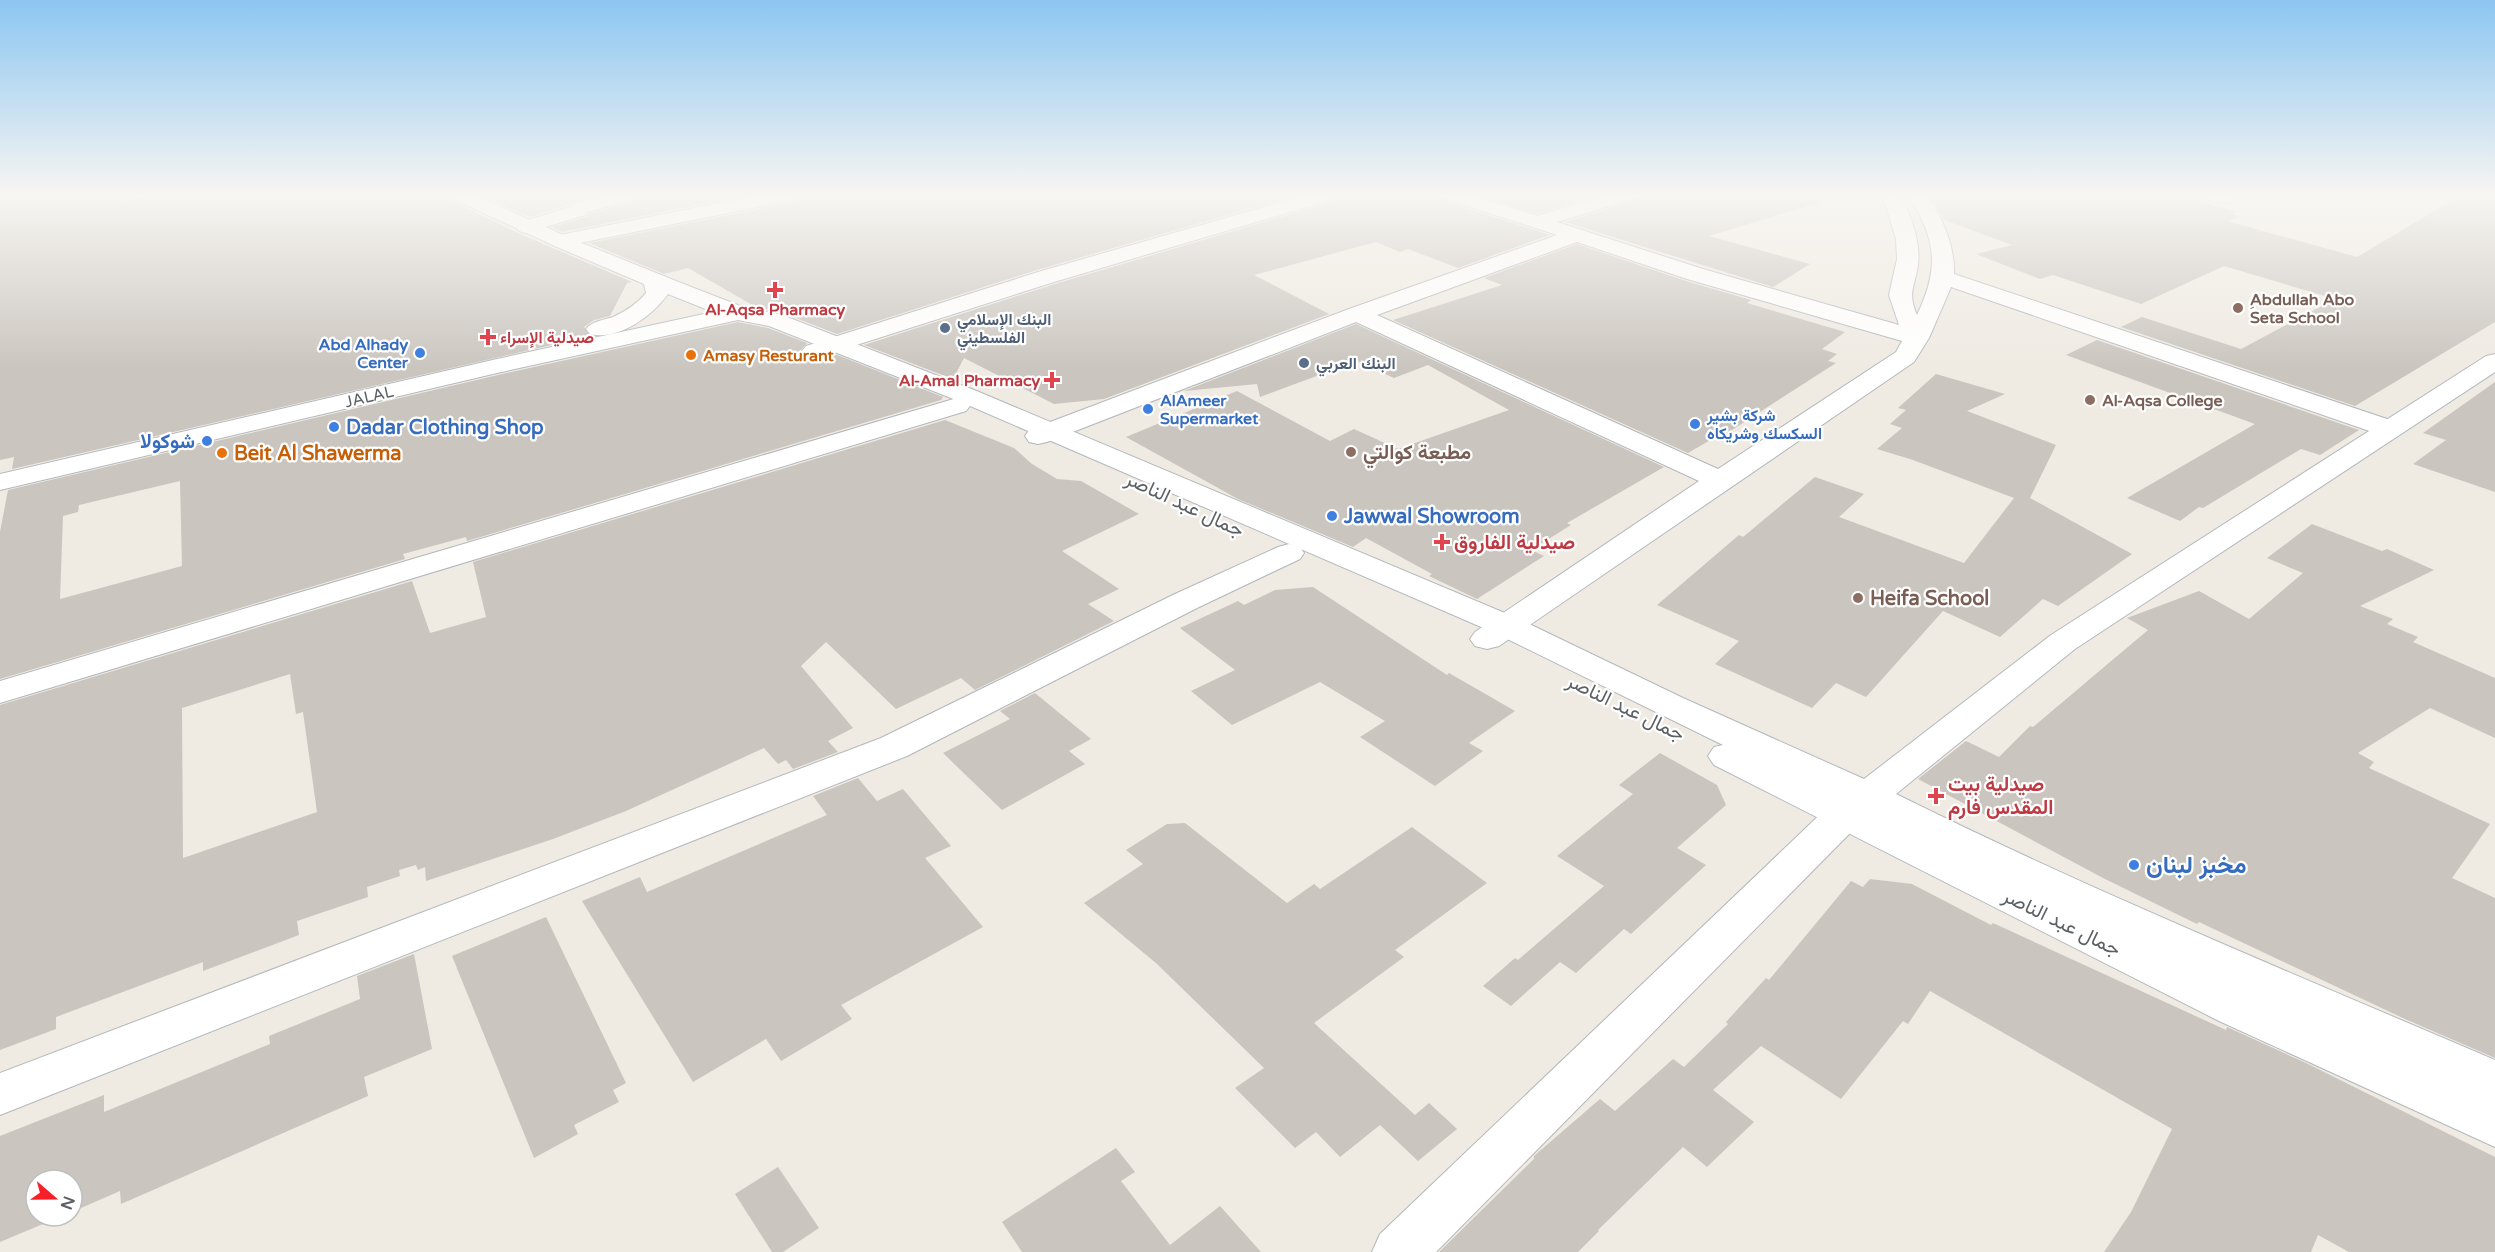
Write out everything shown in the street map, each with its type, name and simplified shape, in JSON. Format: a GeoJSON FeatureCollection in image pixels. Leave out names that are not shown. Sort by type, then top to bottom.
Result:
{"type":"FeatureCollection","features":[{"type":"Feature","properties":{"kind":"street","name":"جمال عبد الناصر"},"geometry":{"type":"LineString","coordinates":[[588,252],[744,315],[751,327],[825,347],[1045,433],[1277,530],[1497,632],[1856,805],[2235,1008],[2495,1125]]}},
{"type":"Feature","properties":{"kind":"street"},"geometry":{"type":"LineString","coordinates":[[825,347],[1130,252]]}},
{"type":"Feature","properties":{"kind":"street"},"geometry":{"type":"LineString","coordinates":[[1045,433],[1357,314],[1528,252]]}},
{"type":"Feature","properties":{"kind":"street"},"geometry":{"type":"LineString","coordinates":[[1626,252],[1917,338]]}},
{"type":"Feature","properties":{"kind":"street"},"geometry":{"type":"LineString","coordinates":[[1906,252],[1908,265],[1899,290],[1905,314],[1917,338]]}},
{"type":"Feature","properties":{"kind":"street"},"geometry":{"type":"LineString","coordinates":[[1497,632],[1905,357],[1917,338],[1943,277],[1941,252]]}},
{"type":"Feature","properties":{"kind":"street"},"geometry":{"type":"LineString","coordinates":[[1943,277],[2390,429]]}},
{"type":"Feature","properties":{"kind":"street","name":"JALAL"},"geometry":{"type":"LineString","coordinates":[[0,468],[615,325],[650,304],[657,293],[654,280]]}},
{"type":"Feature","properties":{"kind":"street"},"geometry":{"type":"LineString","coordinates":[[1357,314],[1720,480]]}},
{"type":"Feature","properties":{"kind":"street","name":"JALAL"},"geometry":{"type":"LineString","coordinates":[[0,482],[486,369],[744,315]]}},
{"type":"Feature","properties":{"kind":"street","name":"جمال عبد الناصر"},"geometry":{"type":"LineString","coordinates":[[825,347],[957,406],[1045,433],[1289,553],[1497,632]]}},
{"type":"Feature","properties":{"kind":"street"},"geometry":{"type":"LineString","coordinates":[[1399,1252],[1856,805],[2063,642],[2495,361]]}},
{"type":"Feature","properties":{"kind":"street"},"geometry":{"type":"LineString","coordinates":[[0,692],[957,406]]}},
{"type":"Feature","properties":{"kind":"street"},"geometry":{"type":"LineString","coordinates":[[0,1094],[894,747],[1289,553]]}},
{"type":"Feature","properties":{"kind":"street","name":"جمال عبد الناصر"},"geometry":{"type":"LineString","coordinates":[[1856,805],[1972,849],[2140,926],[2495,1082]]}},
{"type":"Feature","properties":{"kind":"building"},"geometry":{"type":"Polygon","coordinates":[[[0,252],[563,252],[632,282],[627,283],[610,316],[594,320],[584,327],[591,336],[12,469],[14,457],[0,460],[0,252]]]}},
{"type":"Feature","properties":{"kind":"building"},"geometry":{"type":"Polygon","coordinates":[[[612,252],[1098,252],[837,334],[783,313],[756,307],[688,268],[664,274],[612,252]]]}},
{"type":"Feature","properties":{"kind":"building"},"geometry":{"type":"Polygon","coordinates":[[[1161,252],[1337,252],[1254,275],[1329,314],[1104,399],[1054,404],[964,358],[953,379],[864,345],[1161,252]]]}},
{"type":"Feature","properties":{"kind":"building"},"geometry":{"type":"Polygon","coordinates":[[[1417,252],[1501,252],[1458,268],[1417,252]]]}},
{"type":"Feature","properties":{"kind":"building"},"geometry":{"type":"Polygon","coordinates":[[[1554,252],[1602,252],[1751,300],[1747,303],[1845,332],[1822,349],[1837,354],[1828,361],[1836,363],[1718,439],[1714,438],[1688,453],[1393,320],[1502,285],[1484,278],[1554,252]]]}},
{"type":"Feature","properties":{"kind":"building"},"geometry":{"type":"Polygon","coordinates":[[[1662,252],[1768,252],[1810,264],[1773,287],[1662,252]]]}},
{"type":"Feature","properties":{"kind":"building"},"geometry":{"type":"Polygon","coordinates":[[[2340,252],[2357,257],[2365,252],[2495,252],[2495,322],[2355,406],[2121,327],[2142,317],[2241,349],[2335,299],[2224,266],[2141,304],[2053,275],[2040,279],[1976,254],[2340,252]]]}},
{"type":"Feature","properties":{"kind":"building"},"geometry":{"type":"Polygon","coordinates":[[[738,322],[768,328],[807,343],[800,351],[805,358],[815,360],[835,354],[943,397],[941,400],[467,541],[466,537],[403,554],[405,559],[0,679],[0,532],[8,490],[498,375],[738,322]],[[180,481],[79,505],[78,512],[63,516],[60,599],[182,566],[180,481]]]}},
{"type":"Feature","properties":{"kind":"building"},"geometry":{"type":"Polygon","coordinates":[[[1356,324],[1664,467],[1567,523],[1571,525],[1531,550],[1544,556],[1477,599],[1429,576],[1432,574],[1366,538],[1353,547],[1238,499],[1126,437],[1237,391],[1330,441],[1354,429],[1398,449],[1509,410],[1428,365],[1394,378],[1357,361],[1260,397],[1257,384],[1184,391],[1356,324]]]}},
{"type":"Feature","properties":{"kind":"building"},"geometry":{"type":"Polygon","coordinates":[[[2097,340],[2359,430],[2320,455],[2301,449],[2203,508],[2199,507],[2180,521],[2127,498],[2255,424],[2066,355],[2097,340]]]}},
{"type":"Feature","properties":{"kind":"building"},"geometry":{"type":"Polygon","coordinates":[[[1936,374],[2005,394],[1967,411],[2056,445],[2030,498],[2132,554],[2058,606],[2043,599],[2000,637],[1943,611],[1866,697],[1836,683],[1812,708],[1715,664],[1739,641],[1657,605],[1739,535],[1743,537],[1815,477],[1864,494],[1839,517],[1964,563],[2014,498],[1877,449],[1902,428],[1890,424],[1906,410],[1898,408],[1936,374]]]}},
{"type":"Feature","properties":{"kind":"building"},"geometry":{"type":"Polygon","coordinates":[[[2495,382],[2495,492],[2413,464],[2446,440],[2423,433],[2495,382]]]}},
{"type":"Feature","properties":{"kind":"building"},"geometry":{"type":"Polygon","coordinates":[[[945,420],[1014,448],[1032,464],[1057,479],[1081,481],[1139,514],[1062,551],[1119,589],[1088,604],[1114,621],[975,690],[961,678],[896,709],[826,642],[801,666],[853,728],[828,741],[838,752],[793,769],[786,760],[778,764],[764,748],[626,811],[553,839],[426,881],[425,867],[418,870],[416,865],[399,870],[400,876],[367,887],[368,897],[297,921],[299,935],[203,971],[203,962],[56,1017],[56,1029],[0,1050],[0,705],[412,581],[430,633],[486,617],[473,562],[945,420]],[[290,674],[182,708],[183,858],[317,812],[303,712],[296,714],[290,674]]]}},
{"type":"Feature","properties":{"kind":"building"},"geometry":{"type":"Polygon","coordinates":[[[2312,524],[2382,551],[2387,549],[2434,570],[2360,606],[2393,619],[2387,624],[2418,637],[2413,642],[2495,678],[2495,738],[2430,708],[2358,753],[2374,762],[2369,768],[2490,824],[2452,878],[2495,898],[2495,1058],[2405,1019],[2199,922],[2197,924],[2103,878],[1918,779],[1966,741],[1999,757],[2030,726],[2033,727],[2148,630],[2127,618],[2199,591],[2249,619],[2303,573],[2267,558],[2312,524]]]}},
{"type":"Feature","properties":{"kind":"building"},"geometry":{"type":"Polygon","coordinates":[[[1313,587],[1447,675],[1449,673],[1515,711],[1469,743],[1483,751],[1435,786],[1360,737],[1385,721],[1320,682],[1232,725],[1191,691],[1235,670],[1180,628],[1238,601],[1244,605],[1275,590],[1313,587]]]}},
{"type":"Feature","properties":{"kind":"building"},"geometry":{"type":"Polygon","coordinates":[[[1035,693],[1091,739],[1069,751],[1085,764],[1002,810],[943,753],[1010,719],[1000,711],[1035,693]]]}},
{"type":"Feature","properties":{"kind":"building"},"geometry":{"type":"Polygon","coordinates":[[[1660,753],[1717,785],[1726,805],[1677,848],[1706,865],[1631,934],[1624,929],[1576,973],[1560,962],[1511,1006],[1483,986],[1515,958],[1518,960],[1604,886],[1557,856],[1633,794],[1619,785],[1660,753]]]}},
{"type":"Feature","properties":{"kind":"building"},"geometry":{"type":"Polygon","coordinates":[[[858,778],[877,801],[903,789],[951,846],[925,858],[983,927],[841,1005],[852,1019],[781,1061],[766,1039],[693,1082],[582,901],[640,877],[647,892],[827,815],[813,796],[858,778]]]}},
{"type":"Feature","properties":{"kind":"building"},"geometry":{"type":"Polygon","coordinates":[[[1185,823],[1287,903],[1314,884],[1320,889],[1412,827],[1487,883],[1395,950],[1404,957],[1314,1023],[1415,1115],[1429,1103],[1457,1129],[1418,1161],[1380,1125],[1340,1157],[1316,1132],[1295,1148],[1235,1088],[1264,1068],[1157,964],[1084,903],[1143,864],[1126,850],[1167,824],[1185,823]]]}},
{"type":"Feature","properties":{"kind":"building"},"geometry":{"type":"Polygon","coordinates":[[[1870,879],[1912,884],[1991,925],[1993,923],[2226,1030],[2227,1027],[2306,1063],[2495,1157],[2495,1252],[2349,1252],[2318,1235],[2311,1252],[2104,1252],[2131,1212],[2172,1129],[1930,991],[1908,1024],[1903,1021],[1841,1099],[1761,1046],[1713,1090],[1754,1122],[1707,1167],[1683,1147],[1578,1252],[1439,1252],[1534,1159],[1534,1156],[1600,1099],[1615,1111],[1673,1059],[1684,1067],[1728,1024],[1726,1022],[1766,978],[1769,980],[1851,881],[1863,887],[1870,879]]]}},
{"type":"Feature","properties":{"kind":"building"},"geometry":{"type":"Polygon","coordinates":[[[546,917],[626,1083],[613,1090],[619,1102],[574,1125],[578,1134],[534,1158],[452,956],[546,917]]]}},
{"type":"Feature","properties":{"kind":"building"},"geometry":{"type":"Polygon","coordinates":[[[414,954],[432,1049],[364,1077],[368,1096],[121,1204],[120,1191],[84,1207],[84,1168],[24,1168],[24,1228],[33,1228],[0,1242],[0,1136],[104,1095],[104,1112],[270,1044],[269,1036],[360,999],[357,976],[414,954]]]}},
{"type":"Feature","properties":{"kind":"building"},"geometry":{"type":"Polygon","coordinates":[[[1116,1148],[1135,1172],[1121,1181],[1170,1245],[1220,1206],[1261,1252],[1022,1252],[1002,1222],[1116,1148]]]}},
{"type":"Feature","properties":{"kind":"building"},"geometry":{"type":"Polygon","coordinates":[[[778,1167],[819,1228],[783,1252],[772,1252],[735,1194],[778,1167]]]}},
{"type":"Feature","properties":{"kind":"place","name":"Al-Aqsa Pharmacy"},"geometry":{"type":"Point","coordinates":[775,290]}},
{"type":"Feature","properties":{"kind":"place","name":"ِAbdullah Abo Seta School"},"geometry":{"type":"Point","coordinates":[2238,308]}},
{"type":"Feature","properties":{"kind":"place","name":"البنك الإسلامي الفلسطيني"},"geometry":{"type":"Point","coordinates":[945,328]}},
{"type":"Feature","properties":{"kind":"place","name":"صيدلية الإسراء"},"geometry":{"type":"Point","coordinates":[488,337]}},
{"type":"Feature","properties":{"kind":"place","name":"Abd Alhady Center"},"geometry":{"type":"Point","coordinates":[420,353]}},
{"type":"Feature","properties":{"kind":"place","name":"Amasy Resturant"},"geometry":{"type":"Point","coordinates":[691,355]}},
{"type":"Feature","properties":{"kind":"place","name":"البنك العربي"},"geometry":{"type":"Point","coordinates":[1304,363]}},
{"type":"Feature","properties":{"kind":"place","name":"Al-Amal Pharmacy"},"geometry":{"type":"Point","coordinates":[1052,380]}},
{"type":"Feature","properties":{"kind":"place","name":"Al-Aqsa College"},"geometry":{"type":"Point","coordinates":[2090,400]}},
{"type":"Feature","properties":{"kind":"place","name":"AlAmeer Supermarket"},"geometry":{"type":"Point","coordinates":[1148,409]}},
{"type":"Feature","properties":{"kind":"place","name":"شركة بشير السكسك وشريكاه"},"geometry":{"type":"Point","coordinates":[1695,424]}},
{"type":"Feature","properties":{"kind":"place","name":"Dadar Clothing Shop"},"geometry":{"type":"Point","coordinates":[334,427]}},
{"type":"Feature","properties":{"kind":"place","name":"شوكولا"},"geometry":{"type":"Point","coordinates":[207,441]}},
{"type":"Feature","properties":{"kind":"place","name":"مطبعة كوالتي"},"geometry":{"type":"Point","coordinates":[1351,452]}},
{"type":"Feature","properties":{"kind":"place","name":"Beit Al Shawerma"},"geometry":{"type":"Point","coordinates":[222,453]}},
{"type":"Feature","properties":{"kind":"place","name":"Jawwal Showroom"},"geometry":{"type":"Point","coordinates":[1332,516]}},
{"type":"Feature","properties":{"kind":"place","name":"صيدلية الفاروق"},"geometry":{"type":"Point","coordinates":[1442,542]}},
{"type":"Feature","properties":{"kind":"place","name":"Heifa School"},"geometry":{"type":"Point","coordinates":[1858,598]}},
{"type":"Feature","properties":{"kind":"place","name":"صيدلية بيت المقدس فارم"},"geometry":{"type":"Point","coordinates":[1936,796]}},
{"type":"Feature","properties":{"kind":"place","name":"مخبز لبنان"},"geometry":{"type":"Point","coordinates":[2134,865]}}]}
